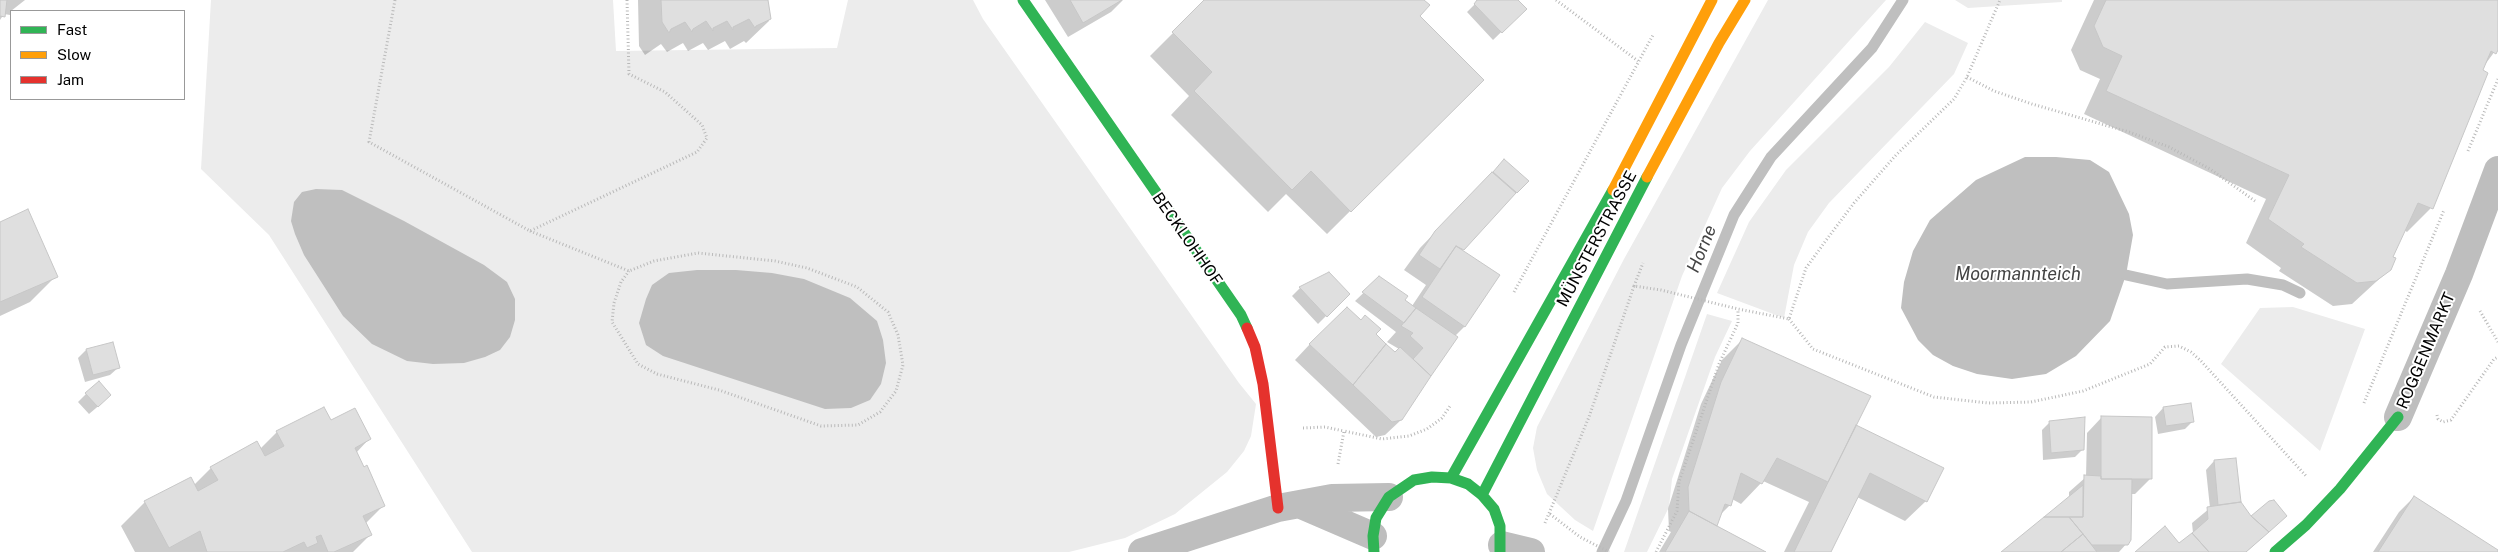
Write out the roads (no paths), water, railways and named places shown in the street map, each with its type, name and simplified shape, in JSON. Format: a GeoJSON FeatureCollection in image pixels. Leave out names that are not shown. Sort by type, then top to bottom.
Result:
{"type":"FeatureCollection","features":[{"type":"Feature","properties":{"kind":"main road","name":"BECKLOHHOF"},"geometry":{"type":"LineString","coordinates":[[1023,0],[1241,315],[1255,347],[1264,384],[1269,434],[1289,506]]}},
{"type":"Feature","properties":{"kind":"main road","name":"MÜNSTERSTRASSE"},"geometry":{"type":"LineString","coordinates":[[1451,478],[1609,196],[1712,0]]}},
{"type":"Feature","properties":{"kind":"main road","name":"MÜNSTERSTRASSE"},"geometry":{"type":"LineString","coordinates":[[1482,495],[1631,208],[1744,0]]}},
{"type":"Feature","properties":{"kind":"main road","name":"ROGGENMARKT"},"geometry":{"type":"LineString","coordinates":[[2275,552],[2329,500],[2398,417]]}},
{"type":"Feature","properties":{"kind":"main road"},"geometry":{"type":"LineString","coordinates":[[1373,544],[1376,518],[1389,498],[1414,480],[1432,477],[1451,478],[1468,484],[1482,495],[1494,509],[1500,526],[1501,548]]}},
{"type":"Feature","properties":{"kind":"street","name":"ROGGENMARKT"},"geometry":{"type":"LineString","coordinates":[[2398,417],[2459,274],[2498,170]]}},
{"type":"Feature","properties":{"kind":"street"},"geometry":{"type":"LineString","coordinates":[[1142,552],[1289,506],[1332,498],[1389,498]]}},
{"type":"Feature","properties":{"kind":"street"},"geometry":{"type":"LineString","coordinates":[[1289,506],[1373,544]]}},
{"type":"Feature","properties":{"kind":"street"},"geometry":{"type":"LineString","coordinates":[[1501,548],[1536,540]]}},
{"type":"Feature","properties":{"kind":"water","name":"Moormannteich"},"geometry":{"type":"Polygon","coordinates":[[[2025,157],[2090,160],[2109,172],[2129,214],[2133,235],[2126,275],[2110,321],[2076,356],[2046,374],[2012,379],[1977,374],[1953,366],[1933,355],[1918,340],[1901,308],[1904,282],[1913,251],[1930,220],[1976,180],[2025,157]]]}},
{"type":"Feature","properties":{"kind":"water"},"geometry":{"type":"Polygon","coordinates":[[[316,189],[342,190],[404,221],[484,265],[507,282],[515,299],[515,320],[510,337],[500,350],[464,363],[433,364],[407,361],[372,344],[343,316],[304,255],[295,234],[291,221],[294,202],[302,192],[316,189]]]}},
{"type":"Feature","properties":{"kind":"water"},"geometry":{"type":"Polygon","coordinates":[[[697,270],[736,270],[772,273],[804,279],[850,298],[877,321],[883,340],[886,363],[881,384],[870,400],[851,408],[825,409],[663,356],[646,345],[639,323],[646,299],[652,285],[669,273],[697,270]]]}},
{"type":"Feature","properties":{"kind":"waterway","name":"Horne"},"geometry":{"type":"LineString","coordinates":[[1602,552],[1626,501],[1681,345],[1734,215],[1771,157],[1872,48],[1903,0]]}},
{"type":"Feature","properties":{"kind":"waterway"},"geometry":{"type":"LineString","coordinates":[[2126,275],[2167,284],[2247,279],[2283,285],[2300,293]]}}]}
